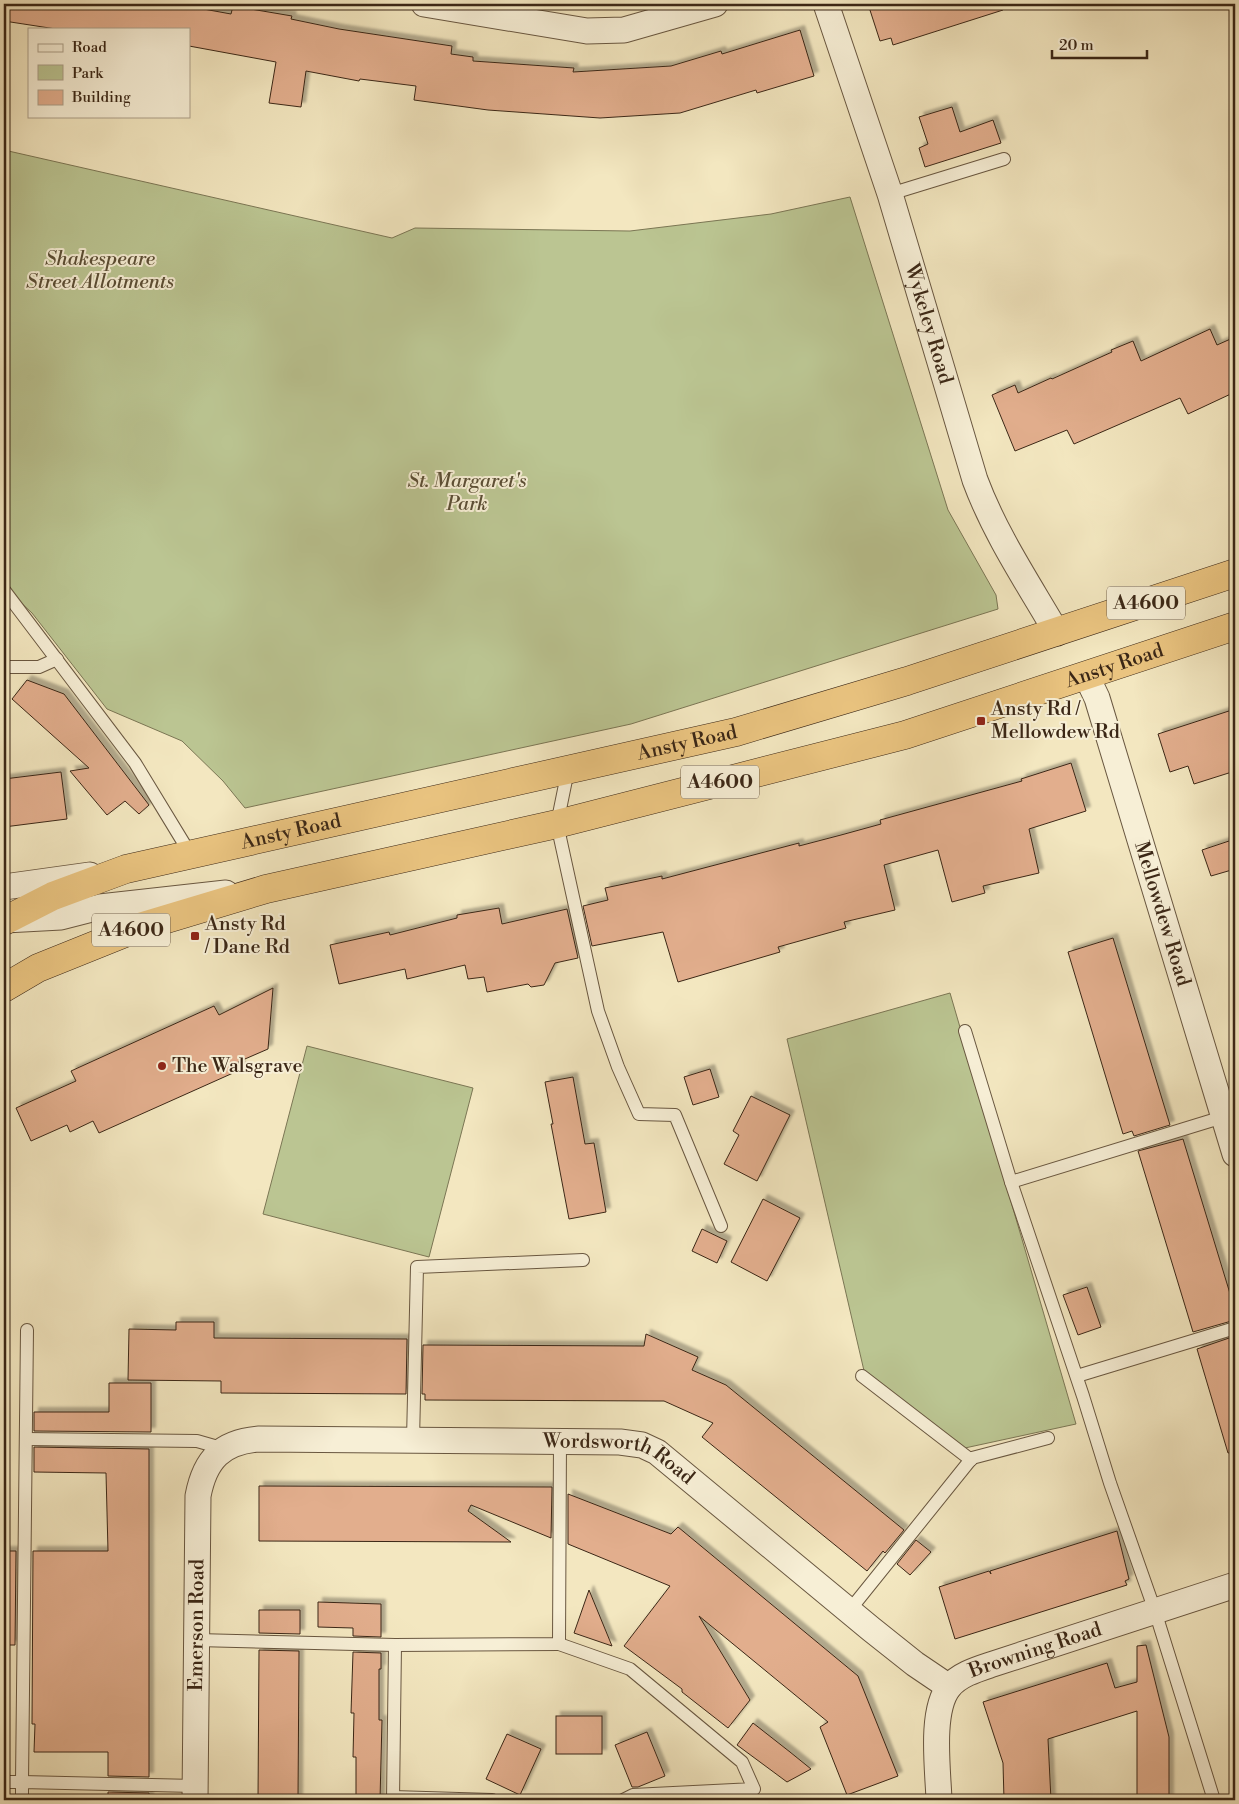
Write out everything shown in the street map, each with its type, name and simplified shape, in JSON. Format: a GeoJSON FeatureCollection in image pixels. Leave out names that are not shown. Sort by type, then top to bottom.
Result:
{"type":"FeatureCollection","features":[{"type":"Feature","properties":{"kind":"highway","name":"Ansty Road"},"geometry":{"type":"LineString","coordinates":[[126,869],[736,732],[906,682],[1235,573]]}},
{"type":"Feature","properties":{"kind":"highway","name":"Ansty Road"},"geometry":{"type":"LineString","coordinates":[[266,889],[557,824],[905,735],[1235,626]]}},
{"type":"Feature","properties":{"kind":"highway","name":"A4600"},"geometry":{"type":"LineString","coordinates":[[4,920],[53,896],[126,869]]}},
{"type":"Feature","properties":{"kind":"highway","name":"A4600"},"geometry":{"type":"LineString","coordinates":[[4,988],[38,968],[140,927],[266,889]]}},
{"type":"Feature","properties":{"kind":"street"},"geometry":{"type":"LineString","coordinates":[[424,4],[587,31],[624,30],[715,4]]}},
{"type":"Feature","properties":{"kind":"street","name":"Wykeley Road"},"geometry":{"type":"LineString","coordinates":[[826,4],[890,194],[981,498],[1014,560],[1057,633]]}},
{"type":"Feature","properties":{"kind":"street","name":"Mellowdew Road"},"geometry":{"type":"LineString","coordinates":[[1086,675],[1097,698],[1229,1115],[1235,1154]]}},
{"type":"Feature","properties":{"kind":"street"},"geometry":{"type":"LineString","coordinates":[[4,887],[126,869]]}},
{"type":"Feature","properties":{"kind":"street"},"geometry":{"type":"LineString","coordinates":[[4,920],[61,917],[100,907],[266,889]]}},
{"type":"Feature","properties":{"kind":"street","name":"Wordsworth Road"},"geometry":{"type":"LineString","coordinates":[[220,1452],[243,1440],[259,1439],[560,1441],[620,1442],[642,1445],[657,1452],[849,1611],[915,1664],[949,1687]]}},
{"type":"Feature","properties":{"kind":"street","name":"Emerson Road"},"geometry":{"type":"LineString","coordinates":[[195,1793],[198,1496],[201,1480],[208,1466],[220,1452]]}},
{"type":"Feature","properties":{"kind":"street","name":"Browning Road"},"geometry":{"type":"LineString","coordinates":[[939,1800],[937,1726],[939,1707],[949,1687],[965,1674],[1235,1585]]}},
{"type":"Feature","properties":{"kind":"lane"},"geometry":{"type":"LineString","coordinates":[[890,194],[1004,158]]}},
{"type":"Feature","properties":{"kind":"lane"},"geometry":{"type":"LineString","coordinates":[[4,590],[135,763],[190,855]]}},
{"type":"Feature","properties":{"kind":"lane"},"geometry":{"type":"LineString","coordinates":[[4,667],[39,667],[57,659]]}},
{"type":"Feature","properties":{"kind":"lane"},"geometry":{"type":"LineString","coordinates":[[568,770],[557,824],[598,1011],[618,1067],[639,1114],[675,1114],[721,1226]]}},
{"type":"Feature","properties":{"kind":"lane"},"geometry":{"type":"LineString","coordinates":[[965,1031],[1011,1182],[1110,1483],[1155,1611],[1214,1800]]}},
{"type":"Feature","properties":{"kind":"lane"},"geometry":{"type":"LineString","coordinates":[[1011,1182],[1229,1115]]}},
{"type":"Feature","properties":{"kind":"lane"},"geometry":{"type":"LineString","coordinates":[[413,1440],[417,1267],[583,1260]]}},
{"type":"Feature","properties":{"kind":"lane"},"geometry":{"type":"LineString","coordinates":[[1076,1376],[1235,1328]]}},
{"type":"Feature","properties":{"kind":"lane"},"geometry":{"type":"LineString","coordinates":[[22,1800],[27,1330]]}},
{"type":"Feature","properties":{"kind":"lane"},"geometry":{"type":"LineString","coordinates":[[862,1376],[971,1460]]}},
{"type":"Feature","properties":{"kind":"lane"},"geometry":{"type":"LineString","coordinates":[[849,1611],[971,1460],[1048,1438]]}},
{"type":"Feature","properties":{"kind":"lane"},"geometry":{"type":"LineString","coordinates":[[26,1439],[197,1441],[220,1452]]}},
{"type":"Feature","properties":{"kind":"lane"},"geometry":{"type":"LineString","coordinates":[[559,1644],[560,1441]]}},
{"type":"Feature","properties":{"kind":"lane"},"geometry":{"type":"LineString","coordinates":[[197,1640],[395,1645],[559,1644],[630,1669],[742,1762],[756,1795],[633,1795],[623,1800]]}},
{"type":"Feature","properties":{"kind":"lane"},"geometry":{"type":"LineString","coordinates":[[395,1645],[393,1799],[492,1800]]}},
{"type":"Feature","properties":{"kind":"lane"},"geometry":{"type":"LineString","coordinates":[[4,1782],[195,1793]]}},
{"type":"Feature","properties":{"kind":"green space","name":"St. Margaret's Park"},"geometry":{"type":"Polygon","coordinates":[[[4,150],[392,238],[415,228],[630,231],[771,214],[850,197],[948,510],[996,595],[998,609],[631,724],[245,808],[223,781],[182,741],[107,709],[32,613],[4,587],[4,150]]]}},
{"type":"Feature","properties":{"kind":"green space"},"geometry":{"type":"Polygon","coordinates":[[[950,993],[1076,1424],[951,1451],[868,1388],[787,1039],[950,993]]]}},
{"type":"Feature","properties":{"kind":"green space"},"geometry":{"type":"Polygon","coordinates":[[[307,1046],[473,1088],[429,1257],[263,1214],[307,1046]]]}},
{"type":"Feature","properties":{"kind":"building"},"geometry":{"type":"Polygon","coordinates":[[[4,4],[176,4],[231,14],[233,6],[292,16],[291,19],[339,29],[452,46],[451,54],[473,57],[473,61],[574,68],[573,72],[671,66],[721,51],[722,54],[800,30],[814,76],[757,93],[756,90],[680,113],[600,118],[488,110],[414,100],[416,86],[360,79],[359,81],[306,71],[301,107],[269,103],[276,62],[190,46],[190,28],[50,28],[4,21],[4,4]]]}},
{"type":"Feature","properties":{"kind":"building"},"geometry":{"type":"Polygon","coordinates":[[[868,4],[1002,4],[1003,10],[893,45],[891,38],[880,41],[868,4]]]}},
{"type":"Feature","properties":{"kind":"building"},"geometry":{"type":"Polygon","coordinates":[[[952,107],[960,132],[993,120],[1001,143],[925,167],[919,148],[928,144],[919,117],[952,107]]]}},
{"type":"Feature","properties":{"kind":"building"},"geometry":{"type":"Polygon","coordinates":[[[1210,329],[1217,345],[1235,337],[1235,392],[1188,414],[1180,398],[1074,444],[1067,430],[1015,451],[992,395],[1015,385],[1018,393],[1133,341],[1141,361],[1210,329]]]}},
{"type":"Feature","properties":{"kind":"building"},"geometry":{"type":"Polygon","coordinates":[[[27,680],[64,694],[149,805],[139,814],[125,801],[107,815],[70,771],[89,768],[12,699],[27,680]]]}},
{"type":"Feature","properties":{"kind":"building"},"geometry":{"type":"Polygon","coordinates":[[[1235,709],[1235,771],[1194,784],[1188,766],[1170,772],[1158,734],[1235,709]]]}},
{"type":"Feature","properties":{"kind":"building"},"geometry":{"type":"Polygon","coordinates":[[[1071,763],[1086,811],[1029,829],[1039,873],[983,886],[985,893],[952,902],[938,850],[884,865],[895,910],[844,922],[846,928],[778,947],[780,952],[678,982],[663,932],[592,946],[583,906],[608,900],[605,888],[662,876],[662,879],[799,843],[799,846],[841,835],[881,824],[880,820],[1022,781],[1021,779],[1071,763]]]}},
{"type":"Feature","properties":{"kind":"building"},"geometry":{"type":"Polygon","coordinates":[[[61,772],[67,819],[4,827],[4,779],[61,772]]]}},
{"type":"Feature","properties":{"kind":"building"},"geometry":{"type":"Polygon","coordinates":[[[1235,839],[1235,869],[1211,876],[1202,850],[1235,839]]]}},
{"type":"Feature","properties":{"kind":"building"},"geometry":{"type":"Polygon","coordinates":[[[499,908],[502,924],[567,909],[578,958],[555,963],[544,985],[531,987],[528,984],[487,992],[484,977],[468,979],[465,965],[407,979],[405,969],[339,984],[330,945],[389,932],[390,935],[457,918],[457,915],[499,908]]]}},
{"type":"Feature","properties":{"kind":"building"},"geometry":{"type":"Polygon","coordinates":[[[1113,938],[1170,1125],[1134,1136],[1132,1131],[1123,1134],[1068,952],[1113,938]]]}},
{"type":"Feature","properties":{"kind":"building","name":"The Walsgrave"},"geometry":{"type":"Polygon","coordinates":[[[273,988],[268,1049],[238,1062],[242,1069],[99,1133],[93,1121],[70,1132],[67,1125],[31,1141],[16,1108],[76,1081],[71,1071],[214,1006],[219,1015],[273,988]]]}},
{"type":"Feature","properties":{"kind":"building"},"geometry":{"type":"Polygon","coordinates":[[[710,1069],[719,1097],[693,1105],[684,1077],[710,1069]]]}},
{"type":"Feature","properties":{"kind":"building"},"geometry":{"type":"Polygon","coordinates":[[[573,1077],[585,1144],[594,1143],[606,1212],[569,1219],[545,1082],[573,1077]]]}},
{"type":"Feature","properties":{"kind":"building"},"geometry":{"type":"Polygon","coordinates":[[[751,1096],[790,1115],[757,1181],[724,1164],[739,1135],[733,1131],[751,1096]]]}},
{"type":"Feature","properties":{"kind":"building"},"geometry":{"type":"Polygon","coordinates":[[[1183,1139],[1235,1310],[1235,1320],[1193,1332],[1138,1151],[1183,1139]]]}},
{"type":"Feature","properties":{"kind":"building"},"geometry":{"type":"Polygon","coordinates":[[[763,1199],[800,1218],[767,1281],[731,1262],[763,1199]]]}},
{"type":"Feature","properties":{"kind":"building"},"geometry":{"type":"Polygon","coordinates":[[[702,1229],[727,1241],[717,1263],[692,1251],[702,1229]]]}},
{"type":"Feature","properties":{"kind":"building"},"geometry":{"type":"Polygon","coordinates":[[[1087,1287],[1101,1327],[1078,1335],[1063,1295],[1087,1287]]]}},
{"type":"Feature","properties":{"kind":"building"},"geometry":{"type":"Polygon","coordinates":[[[176,1322],[214,1322],[214,1338],[407,1339],[406,1394],[221,1393],[221,1381],[128,1380],[129,1329],[176,1330],[176,1322]]]}},
{"type":"Feature","properties":{"kind":"building"},"geometry":{"type":"Polygon","coordinates":[[[646,1334],[698,1357],[692,1370],[726,1385],[904,1530],[885,1553],[883,1551],[867,1571],[702,1437],[713,1423],[664,1401],[425,1400],[425,1394],[422,1394],[423,1345],[644,1346],[646,1334]]]}},
{"type":"Feature","properties":{"kind":"building"},"geometry":{"type":"Polygon","coordinates":[[[1235,1336],[1235,1452],[1228,1453],[1197,1349],[1235,1336]]]}},
{"type":"Feature","properties":{"kind":"building"},"geometry":{"type":"Polygon","coordinates":[[[109,1383],[151,1383],[151,1432],[34,1431],[34,1412],[109,1412],[109,1383]]]}},
{"type":"Feature","properties":{"kind":"building"},"geometry":{"type":"Polygon","coordinates":[[[34,1447],[149,1449],[149,1777],[108,1776],[108,1752],[34,1752],[35,1724],[32,1724],[33,1551],[108,1551],[106,1473],[34,1472],[34,1447]]]}},
{"type":"Feature","properties":{"kind":"building"},"geometry":{"type":"Polygon","coordinates":[[[259,1486],[552,1487],[551,1538],[471,1505],[468,1511],[511,1542],[259,1541],[259,1486]]]}},
{"type":"Feature","properties":{"kind":"building"},"geometry":{"type":"Polygon","coordinates":[[[568,1494],[671,1534],[678,1527],[858,1676],[898,1776],[847,1795],[820,1727],[828,1722],[699,1616],[750,1700],[728,1728],[682,1692],[682,1689],[624,1646],[670,1586],[568,1544],[568,1494]]]}},
{"type":"Feature","properties":{"kind":"building"},"geometry":{"type":"Polygon","coordinates":[[[1117,1531],[1129,1579],[1125,1581],[1127,1585],[955,1639],[939,1587],[989,1571],[991,1574],[990,1571],[1117,1531]]]}},
{"type":"Feature","properties":{"kind":"building"},"geometry":{"type":"Polygon","coordinates":[[[916,1540],[931,1552],[910,1575],[897,1564],[916,1540]]]}},
{"type":"Feature","properties":{"kind":"building"},"geometry":{"type":"Polygon","coordinates":[[[4,1551],[16,1551],[15,1645],[4,1645],[4,1551]]]}},
{"type":"Feature","properties":{"kind":"building"},"geometry":{"type":"Polygon","coordinates":[[[589,1590],[612,1646],[574,1633],[589,1590]]]}},
{"type":"Feature","properties":{"kind":"building"},"geometry":{"type":"Polygon","coordinates":[[[318,1602],[381,1604],[381,1637],[353,1636],[353,1628],[318,1627],[318,1602]]]}},
{"type":"Feature","properties":{"kind":"building"},"geometry":{"type":"Polygon","coordinates":[[[259,1610],[300,1610],[300,1634],[259,1633],[259,1610]]]}},
{"type":"Feature","properties":{"kind":"building"},"geometry":{"type":"Polygon","coordinates":[[[1146,1645],[1169,1737],[1169,1800],[1137,1800],[1137,1711],[1048,1739],[1051,1800],[1004,1800],[1003,1763],[983,1702],[1107,1663],[1115,1688],[1137,1682],[1137,1646],[1146,1645]]]}},
{"type":"Feature","properties":{"kind":"building"},"geometry":{"type":"Polygon","coordinates":[[[259,1650],[299,1651],[298,1800],[258,1800],[259,1650]]]}},
{"type":"Feature","properties":{"kind":"building"},"geometry":{"type":"Polygon","coordinates":[[[353,1652],[381,1653],[381,1669],[379,1669],[379,1720],[382,1720],[380,1800],[356,1800],[356,1757],[353,1757],[354,1713],[351,1713],[353,1652]]]}},
{"type":"Feature","properties":{"kind":"building"},"geometry":{"type":"Polygon","coordinates":[[[556,1716],[602,1716],[602,1754],[556,1754],[556,1716]]]}},
{"type":"Feature","properties":{"kind":"building"},"geometry":{"type":"Polygon","coordinates":[[[753,1723],[811,1769],[787,1782],[737,1745],[753,1723]]]}},
{"type":"Feature","properties":{"kind":"building"},"geometry":{"type":"Polygon","coordinates":[[[647,1732],[665,1776],[638,1787],[632,1787],[615,1745],[647,1732]]]}},
{"type":"Feature","properties":{"kind":"building"},"geometry":{"type":"Polygon","coordinates":[[[507,1734],[541,1749],[520,1795],[486,1779],[507,1734]]]}},
{"type":"Feature","properties":{"kind":"building"},"geometry":{"type":"Polygon","coordinates":[[[108,1792],[149,1793],[149,1800],[108,1800],[108,1792]]]}},
{"type":"Feature","properties":{"kind":"place","name":"Ansty Rd / Mellowdew Rd"},"geometry":{"type":"Point","coordinates":[981,721]}},
{"type":"Feature","properties":{"kind":"place","name":"Ansty Rd / Dane Rd"},"geometry":{"type":"Point","coordinates":[195,936]}},
{"type":"Feature","properties":{"kind":"place","name":"The Walsgrave"},"geometry":{"type":"Point","coordinates":[162,1066]}},
{"type":"Feature","properties":{"kind":"park label","name":"Shakespeare Street Allotments"},"geometry":{"type":"Point","coordinates":[100,270]}}]}
